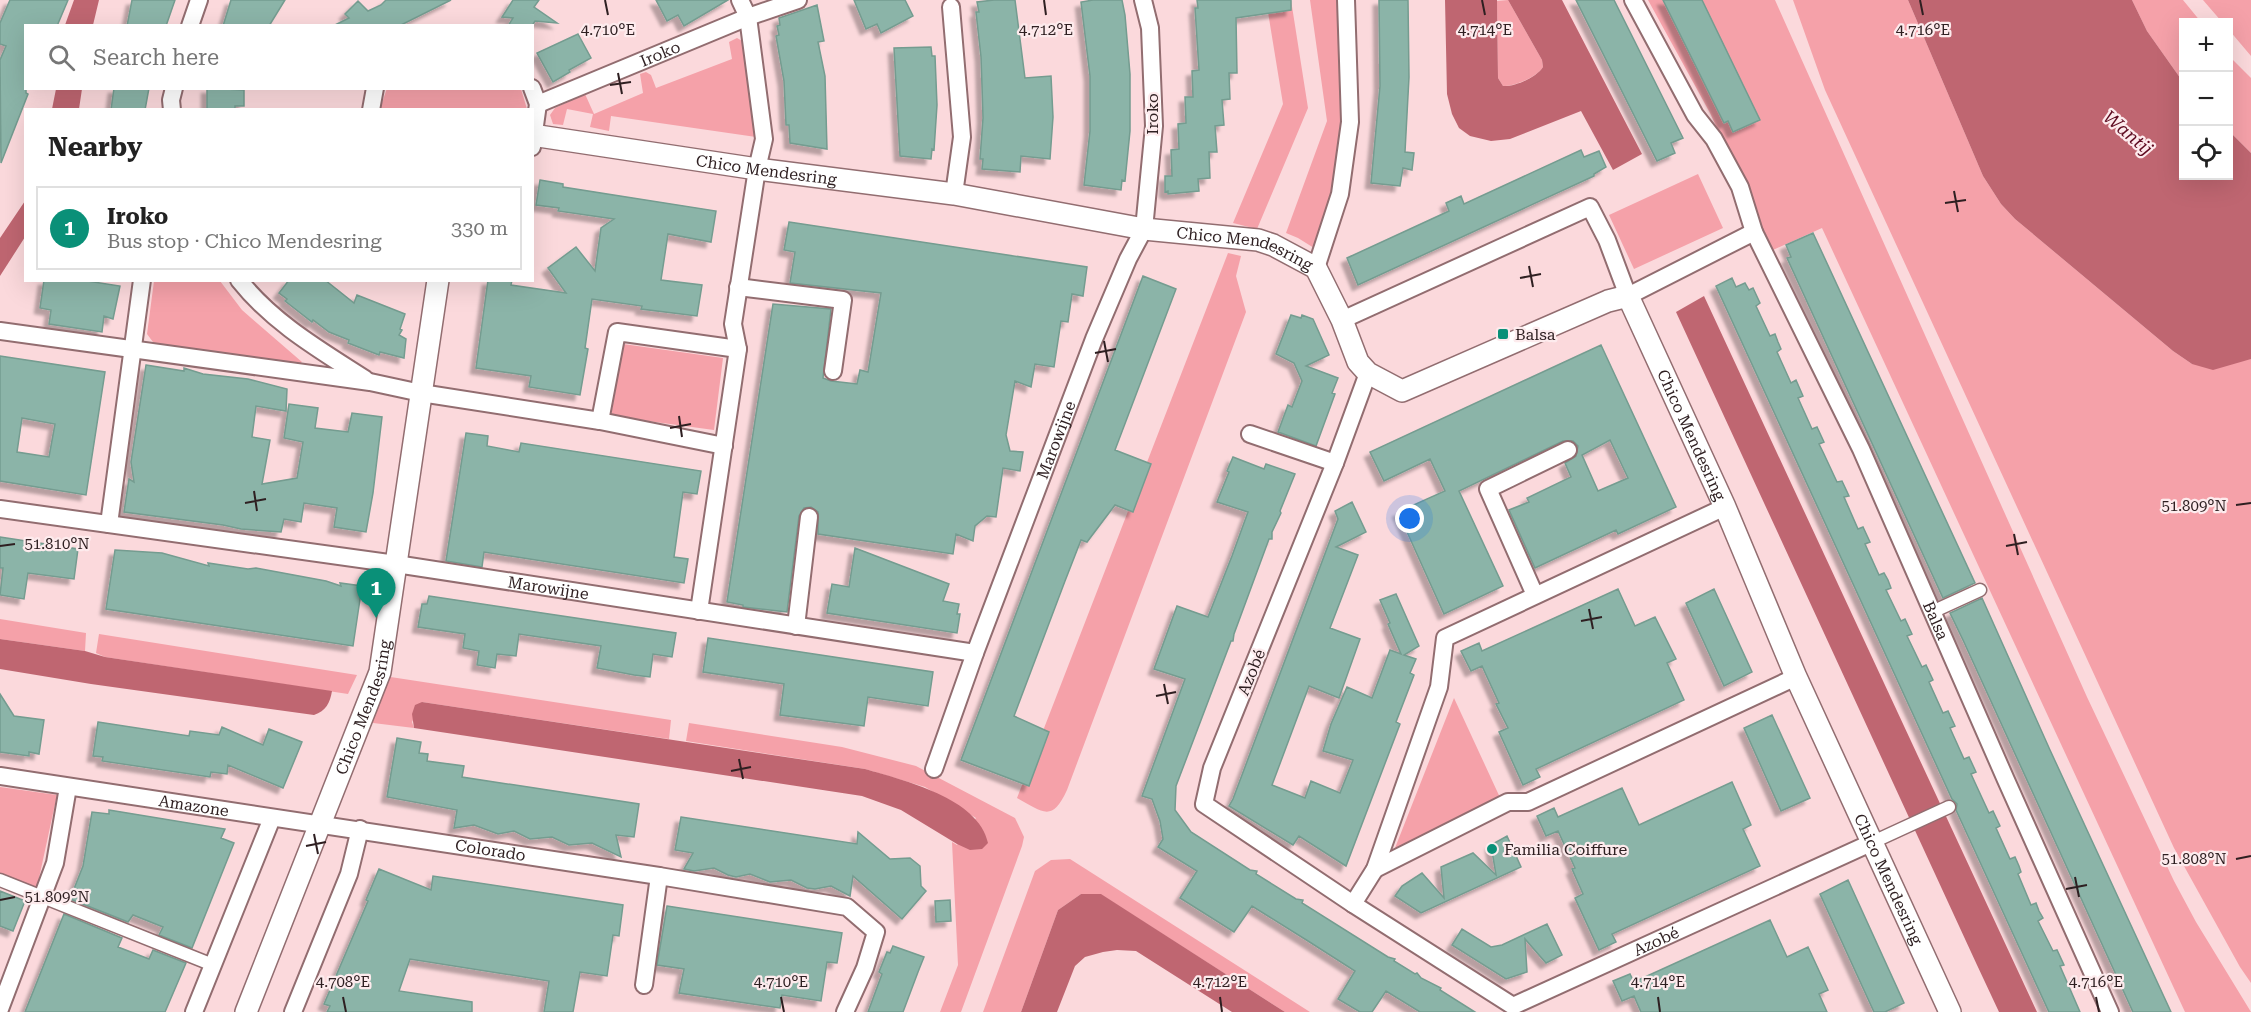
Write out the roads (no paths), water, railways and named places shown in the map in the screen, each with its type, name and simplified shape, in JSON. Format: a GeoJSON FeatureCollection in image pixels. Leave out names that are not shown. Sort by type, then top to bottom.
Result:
{"type":"FeatureCollection","features":[{"type":"Feature","properties":{"kind":"street"},"geometry":{"type":"LineString","coordinates":[[191,24],[199,0]]}},
{"type":"Feature","properties":{"kind":"street"},"geometry":{"type":"LineString","coordinates":[[699,611],[738,349],[733,324],[738,287],[764,139],[748,17],[740,0]]}},
{"type":"Feature","properties":{"kind":"street","name":"Iroko"},"geometry":{"type":"LineString","coordinates":[[538,105],[748,17],[798,0]]}},
{"type":"Feature","properties":{"kind":"street","name":"Iroko"},"geometry":{"type":"LineString","coordinates":[[1143,0],[1150,28],[1154,126],[1144,229]]}},
{"type":"Feature","properties":{"kind":"street"},"geometry":{"type":"LineString","coordinates":[[1316,268],[1340,194],[1350,122],[1346,0]]}},
{"type":"Feature","properties":{"kind":"street","name":"Balsa"},"geometry":{"type":"LineString","coordinates":[[1633,0],[1695,115],[1714,139],[1740,187],[1754,232],[1861,448],[2110,1012]]}},
{"type":"Feature","properties":{"kind":"street"},"geometry":{"type":"LineString","coordinates":[[951,7],[962,137],[954,195]]}},
{"type":"Feature","properties":{"kind":"street"},"geometry":{"type":"LineString","coordinates":[[371,108],[375,90]]}},
{"type":"Feature","properties":{"kind":"street"},"geometry":{"type":"LineString","coordinates":[[533,90],[538,105],[534,132]]}},
{"type":"Feature","properties":{"kind":"street","name":"Chico Mendesring"},"geometry":{"type":"LineString","coordinates":[[534,139],[954,195],[1144,229],[1258,240],[1273,245],[1316,268],[1342,320],[1358,362],[1368,373]]}},
{"type":"Feature","properties":{"kind":"street"},"geometry":{"type":"LineString","coordinates":[[1342,320],[1590,207],[1607,240],[1628,296]]}},
{"type":"Feature","properties":{"kind":"street","name":"Marowijne"},"geometry":{"type":"LineString","coordinates":[[934,769],[975,653],[1095,339],[1128,259],[1144,229]]}},
{"type":"Feature","properties":{"kind":"street"},"geometry":{"type":"LineString","coordinates":[[1368,373],[1402,391],[1608,301],[1628,296],[1754,232]]}},
{"type":"Feature","properties":{"kind":"street"},"geometry":{"type":"LineString","coordinates":[[109,524],[142,282]]}},
{"type":"Feature","properties":{"kind":"street"},"geometry":{"type":"LineString","coordinates":[[241,282],[253,298],[296,335],[370,382]]}},
{"type":"Feature","properties":{"kind":"street","name":"Chico Mendesring"},"geometry":{"type":"LineString","coordinates":[[246,1012],[380,672],[438,282]]}},
{"type":"Feature","properties":{"kind":"street"},"geometry":{"type":"LineString","coordinates":[[738,287],[843,300],[833,371]]}},
{"type":"Feature","properties":{"kind":"street","name":"Chico Mendesring"},"geometry":{"type":"LineString","coordinates":[[1628,296],[1725,507],[1796,677],[1950,1012]]}},
{"type":"Feature","properties":{"kind":"street"},"geometry":{"type":"LineString","coordinates":[[0,331],[370,382],[421,393],[600,421],[724,446]]}},
{"type":"Feature","properties":{"kind":"street"},"geometry":{"type":"LineString","coordinates":[[600,421],[617,332],[738,349]]}},
{"type":"Feature","properties":{"kind":"street","name":"Azobé"},"geometry":{"type":"LineString","coordinates":[[1368,373],[1335,463],[1212,768],[1204,804],[1353,904],[1513,1005],[1873,842]]}},
{"type":"Feature","properties":{"kind":"street"},"geometry":{"type":"LineString","coordinates":[[1250,434],[1335,463]]}},
{"type":"Feature","properties":{"kind":"street"},"geometry":{"type":"LineString","coordinates":[[1535,596],[1488,489],[1568,450]]}},
{"type":"Feature","properties":{"kind":"street"},"geometry":{"type":"LineString","coordinates":[[1353,904],[1375,869],[1439,687],[1445,638],[1725,507]]}},
{"type":"Feature","properties":{"kind":"street"},"geometry":{"type":"LineString","coordinates":[[0,509],[396,564]]}},
{"type":"Feature","properties":{"kind":"street"},"geometry":{"type":"LineString","coordinates":[[796,627],[809,517]]}},
{"type":"Feature","properties":{"kind":"street","name":"Marowijne"},"geometry":{"type":"LineString","coordinates":[[396,564],[975,653]]}},
{"type":"Feature","properties":{"kind":"street"},"geometry":{"type":"LineString","coordinates":[[1932,612],[1980,590]]}},
{"type":"Feature","properties":{"kind":"street"},"geometry":{"type":"LineString","coordinates":[[1375,869],[1508,802],[1528,802],[1796,677]]}},
{"type":"Feature","properties":{"kind":"street","name":"Amazone"},"geometry":{"type":"LineString","coordinates":[[0,776],[272,818],[321,823]]}},
{"type":"Feature","properties":{"kind":"street"},"geometry":{"type":"LineString","coordinates":[[0,1009],[55,862],[68,787]]}},
{"type":"Feature","properties":{"kind":"street"},"geometry":{"type":"LineString","coordinates":[[1873,842],[1949,807]]}},
{"type":"Feature","properties":{"kind":"street"},"geometry":{"type":"LineString","coordinates":[[194,1012],[272,818]]}},
{"type":"Feature","properties":{"kind":"street","name":"Colorado"},"geometry":{"type":"LineString","coordinates":[[321,823],[847,907],[876,932],[866,968],[845,1012]]}},
{"type":"Feature","properties":{"kind":"street"},"geometry":{"type":"LineString","coordinates":[[294,1012],[349,874],[360,829]]}},
{"type":"Feature","properties":{"kind":"street"},"geometry":{"type":"LineString","coordinates":[[644,985],[659,876]]}},
{"type":"Feature","properties":{"kind":"street"},"geometry":{"type":"LineString","coordinates":[[0,880],[213,965]]}},
{"type":"Feature","properties":{"kind":"water"},"geometry":{"type":"Polygon","coordinates":[[[74,0],[99,0],[93,24],[65,24],[74,0]]]}},
{"type":"Feature","properties":{"kind":"water"},"geometry":{"type":"Polygon","coordinates":[[[1445,0],[1497,0],[1498,78],[1503,86],[1525,81],[1543,67],[1542,60],[1508,0],[1562,0],[1642,154],[1613,170],[1581,111],[1510,139],[1491,141],[1470,136],[1459,128],[1452,114],[1447,94],[1445,0]]]}},
{"type":"Feature","properties":{"kind":"water","name":"Wantij"},"geometry":{"type":"Polygon","coordinates":[[[1908,0],[2132,0],[2147,31],[2179,76],[2179,180],[2233,180],[2233,135],[2251,153],[2251,359],[2213,370],[2192,364],[2173,351],[2015,219],[2001,204],[1983,176],[1908,0]]]}},
{"type":"Feature","properties":{"kind":"water"},"geometry":{"type":"Polygon","coordinates":[[[56,90],[82,90],[79,108],[52,108],[56,90]]]}},
{"type":"Feature","properties":{"kind":"water"},"geometry":{"type":"Polygon","coordinates":[[[24,202],[24,239],[0,276],[0,238],[24,202]]]}},
{"type":"Feature","properties":{"kind":"water"},"geometry":{"type":"Polygon","coordinates":[[[1704,296],[2037,1012],[1999,1012],[1977,965],[1676,312],[1704,296]]]}},
{"type":"Feature","properties":{"kind":"water"},"geometry":{"type":"Polygon","coordinates":[[[0,639],[332,691],[327,706],[314,715],[91,684],[0,669],[0,639]]]}},
{"type":"Feature","properties":{"kind":"water"},"geometry":{"type":"Polygon","coordinates":[[[422,702],[865,769],[918,785],[955,803],[982,827],[988,843],[982,849],[970,850],[901,810],[862,796],[414,728],[412,714],[415,705],[422,702]]]}},
{"type":"Feature","properties":{"kind":"water"},"geometry":{"type":"Polygon","coordinates":[[[1081,894],[1101,894],[1285,1012],[1232,1012],[1136,951],[1117,950],[1085,957],[1075,966],[1057,1012],[1021,1012],[1058,910],[1081,894]]]}},
{"type":"Feature","properties":{"kind":"place","name":"Balsa"},"geometry":{"type":"Point","coordinates":[1503,334]}},
{"type":"Feature","properties":{"kind":"place","name":"Iroko"},"geometry":{"type":"Point","coordinates":[376,618]}},
{"type":"Feature","properties":{"kind":"place","name":"Familia Coiffure"},"geometry":{"type":"Point","coordinates":[1492,849]}}]}
